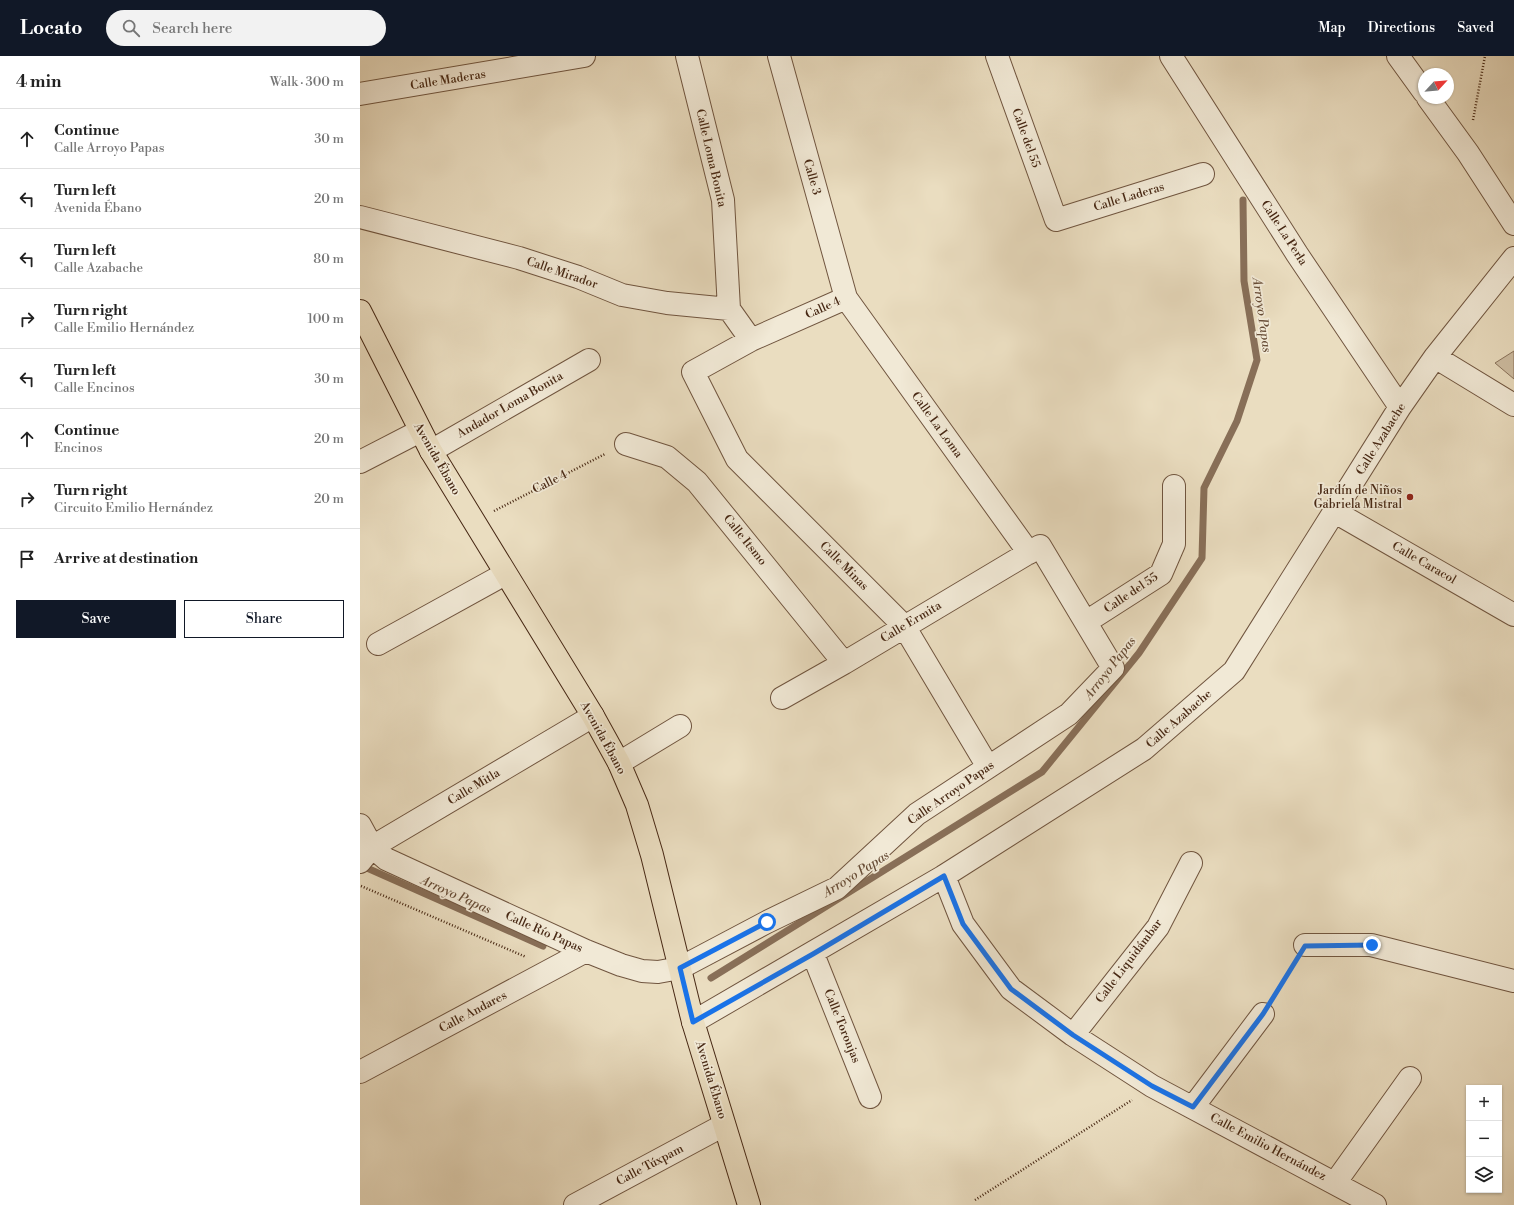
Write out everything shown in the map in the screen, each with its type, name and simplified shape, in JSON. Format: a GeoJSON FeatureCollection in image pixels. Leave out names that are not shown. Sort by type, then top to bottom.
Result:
{"type":"FeatureCollection","features":[{"type":"Feature","properties":{"kind":"main road","name":"Avenida Ébano"},"geometry":{"type":"LineString","coordinates":[[360,311],[431,451],[593,716],[619,762],[637,805],[652,855],[693,1022],[749,1205]]}},
{"type":"Feature","properties":{"kind":"street","name":"Calle Maderas"},"geometry":{"type":"LineString","coordinates":[[360,94],[584,56]]}},
{"type":"Feature","properties":{"kind":"street","name":"Calle Loma Bonita"},"geometry":{"type":"LineString","coordinates":[[687,56],[723,200],[729,309]]}},
{"type":"Feature","properties":{"kind":"street","name":"Calle 3"},"geometry":{"type":"LineString","coordinates":[[779,56],[846,298]]}},
{"type":"Feature","properties":{"kind":"street","name":"Calle del 55"},"geometry":{"type":"LineString","coordinates":[[997,56],[1056,220]]}},
{"type":"Feature","properties":{"kind":"street","name":"Calle La Perla"},"geometry":{"type":"LineString","coordinates":[[1171,56],[1297,254],[1400,408]]}},
{"type":"Feature","properties":{"kind":"street"},"geometry":{"type":"LineString","coordinates":[[1398,56],[1418,84]]}},
{"type":"Feature","properties":{"kind":"street"},"geometry":{"type":"LineString","coordinates":[[1432,104],[1468,153],[1514,224]]}},
{"type":"Feature","properties":{"kind":"street","name":"Calle Laderas"},"geometry":{"type":"LineString","coordinates":[[1056,220],[1203,174]]}},
{"type":"Feature","properties":{"kind":"street","name":"Calle Mirador"},"geometry":{"type":"LineString","coordinates":[[360,217],[519,258],[578,277],[622,295],[667,303],[729,309]]}},
{"type":"Feature","properties":{"kind":"street","name":"Calle Azabache"},"geometry":{"type":"LineString","coordinates":[[693,1022],[813,954],[944,876],[1144,749],[1234,672],[1400,408],[1435,357],[1514,258]]}},
{"type":"Feature","properties":{"kind":"street","name":"Calle 4"},"geometry":{"type":"LineString","coordinates":[[693,372],[751,340],[846,298]]}},
{"type":"Feature","properties":{"kind":"street","name":"Calle La Loma"},"geometry":{"type":"LineString","coordinates":[[846,298],[1034,549],[1086,622],[1113,668]]}},
{"type":"Feature","properties":{"kind":"street"},"geometry":{"type":"LineString","coordinates":[[729,309],[751,340]]}},
{"type":"Feature","properties":{"kind":"street"},"geometry":{"type":"LineString","coordinates":[[1435,357],[1514,405]]}},
{"type":"Feature","properties":{"kind":"street","name":"Andador Loma Bonita"},"geometry":{"type":"LineString","coordinates":[[431,451],[589,360]]}},
{"type":"Feature","properties":{"kind":"street","name":"Calle Minas"},"geometry":{"type":"LineString","coordinates":[[693,372],[737,460],[904,626],[988,767]]}},
{"type":"Feature","properties":{"kind":"street"},"geometry":{"type":"LineString","coordinates":[[360,462],[420,431]]}},
{"type":"Feature","properties":{"kind":"street","name":"Calle Itsmo"},"geometry":{"type":"LineString","coordinates":[[626,444],[667,457],[698,482],[844,663]]}},
{"type":"Feature","properties":{"kind":"street","name":"Calle del 55"},"geometry":{"type":"LineString","coordinates":[[1086,622],[1161,574],[1174,544],[1174,486]]}},
{"type":"Feature","properties":{"kind":"street","name":"Calle Caracol"},"geometry":{"type":"LineString","coordinates":[[1335,512],[1514,615]]}},
{"type":"Feature","properties":{"kind":"street","name":"Calle Ermita"},"geometry":{"type":"LineString","coordinates":[[782,698],[844,663],[1034,549]]}},
{"type":"Feature","properties":{"kind":"street"},"geometry":{"type":"LineString","coordinates":[[378,644],[505,574]]}},
{"type":"Feature","properties":{"kind":"street","name":"Calle Arroyo Papas"},"geometry":{"type":"LineString","coordinates":[[680,968],[767,922],[837,888],[917,814],[1069,714],[1113,668]]}},
{"type":"Feature","properties":{"kind":"street","name":"Calle Mitla"},"geometry":{"type":"LineString","coordinates":[[365,856],[593,716]]}},
{"type":"Feature","properties":{"kind":"street"},"geometry":{"type":"LineString","coordinates":[[619,762],[680,726]]}},
{"type":"Feature","properties":{"kind":"street"},"geometry":{"type":"LineString","coordinates":[[360,825],[365,856]]}},
{"type":"Feature","properties":{"kind":"street","name":"Calle Río Papas"},"geometry":{"type":"LineString","coordinates":[[365,856],[386,859],[402,868],[586,952],[621,965],[658,972],[680,968]]}},
{"type":"Feature","properties":{"kind":"street","name":"Calle Liquidámbar"},"geometry":{"type":"LineString","coordinates":[[1073,1035],[1158,927],[1191,863]]}},
{"type":"Feature","properties":{"kind":"street","name":"Calle Emilio Hernández"},"geometry":{"type":"LineString","coordinates":[[944,876],[963,924],[1011,989],[1073,1035],[1152,1086],[1375,1205]]}},
{"type":"Feature","properties":{"kind":"street"},"geometry":{"type":"LineString","coordinates":[[1305,946],[1372,945],[1514,981]]}},
{"type":"Feature","properties":{"kind":"street","name":"Calle Andares"},"geometry":{"type":"LineString","coordinates":[[360,1072],[586,952]]}},
{"type":"Feature","properties":{"kind":"street","name":"Calle Toronjas"},"geometry":{"type":"LineString","coordinates":[[813,954],[870,1097]]}},
{"type":"Feature","properties":{"kind":"street"},"geometry":{"type":"LineString","coordinates":[[1193,1107],[1263,1014]]}},
{"type":"Feature","properties":{"kind":"street"},"geometry":{"type":"LineString","coordinates":[[1335,1183],[1410,1078]]}},
{"type":"Feature","properties":{"kind":"street","name":"Calle Túxpam"},"geometry":{"type":"LineString","coordinates":[[575,1205],[724,1125]]}},
{"type":"Feature","properties":{"kind":"path"},"geometry":{"type":"LineString","coordinates":[[1468,153],[1485,56]]}},
{"type":"Feature","properties":{"kind":"path","name":"Calle 4"},"geometry":{"type":"LineString","coordinates":[[474,521],[626,444]]}},
{"type":"Feature","properties":{"kind":"path"},"geometry":{"type":"LineString","coordinates":[[360,886],[554,969]]}},
{"type":"Feature","properties":{"kind":"path"},"geometry":{"type":"LineString","coordinates":[[1263,1014],[1305,946]]}},
{"type":"Feature","properties":{"kind":"path"},"geometry":{"type":"LineString","coordinates":[[975,1200],[1152,1086]]}},
{"type":"Feature","properties":{"kind":"shaded area"},"geometry":{"type":"Polygon","coordinates":[[[1514,351],[1514,379],[1495,363],[1514,351]]]}},
{"type":"Feature","properties":{"kind":"waterway","name":"Arroyo Papas"},"geometry":{"type":"LineString","coordinates":[[711,978],[1042,772],[1139,653],[1202,558],[1204,488],[1237,421],[1257,360],[1244,281],[1243,200]]}},
{"type":"Feature","properties":{"kind":"waterway","name":"Arroyo Papas"},"geometry":{"type":"LineString","coordinates":[[360,865],[543,946]]}},
{"type":"Feature","properties":{"kind":"place","name":"Jardín de Niños Gabriela Mistral"},"geometry":{"type":"Point","coordinates":[1410,497]}},
{"type":"Feature","properties":{"kind":"route"},"geometry":{"type":"LineString","coordinates":[[767,922],[680,968],[693,1022],[813,954],[944,876],[963,924],[1011,989],[1073,1035],[1152,1086],[1193,1107],[1263,1014],[1305,946],[1372,945]]}}]}
